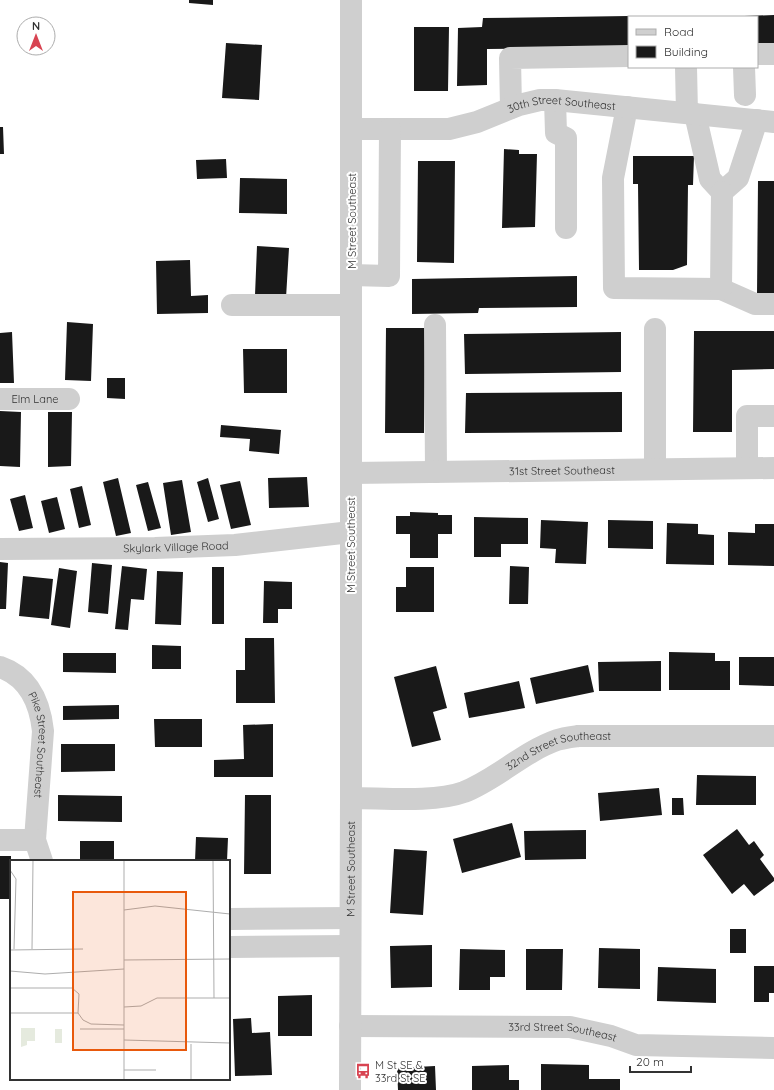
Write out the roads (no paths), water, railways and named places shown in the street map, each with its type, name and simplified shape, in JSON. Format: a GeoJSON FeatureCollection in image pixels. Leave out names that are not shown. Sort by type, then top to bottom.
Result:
{"type":"FeatureCollection","features":[{"type":"Feature","properties":{"kind":"street","name":"M Street Southeast"},"geometry":{"type":"LineString","coordinates":[[350,1090],[349,946],[352,798],[352,0]]}},
{"type":"Feature","properties":{"kind":"street"},"geometry":{"type":"LineString","coordinates":[[758,54],[774,54]]}},
{"type":"Feature","properties":{"kind":"street"},"geometry":{"type":"LineString","coordinates":[[511,108],[510,58],[628,56]]}},
{"type":"Feature","properties":{"kind":"street"},"geometry":{"type":"LineString","coordinates":[[686,68],[691,113],[710,179],[722,192],[721,289]]}},
{"type":"Feature","properties":{"kind":"street"},"geometry":{"type":"LineString","coordinates":[[744,68],[745,95]]}},
{"type":"Feature","properties":{"kind":"street","name":"30th Street Southeast"},"geometry":{"type":"LineString","coordinates":[[352,129],[449,129],[476,122],[511,108],[540,100],[556,100],[766,121]]}},
{"type":"Feature","properties":{"kind":"street"},"geometry":{"type":"LineString","coordinates":[[556,100],[556,133],[566,138],[566,228]]}},
{"type":"Feature","properties":{"kind":"street"},"geometry":{"type":"LineString","coordinates":[[627,107],[613,178],[614,288],[721,289],[755,304],[774,304]]}},
{"type":"Feature","properties":{"kind":"street"},"geometry":{"type":"LineString","coordinates":[[722,192],[738,178],[766,121]]}},
{"type":"Feature","properties":{"kind":"street"},"geometry":{"type":"LineString","coordinates":[[352,276],[389,276],[390,129]]}},
{"type":"Feature","properties":{"kind":"street"},"geometry":{"type":"LineString","coordinates":[[232,306],[352,305]]}},
{"type":"Feature","properties":{"kind":"street"},"geometry":{"type":"LineString","coordinates":[[435,325],[436,472]]}},
{"type":"Feature","properties":{"kind":"street"},"geometry":{"type":"LineString","coordinates":[[655,329],[655,469]]}},
{"type":"Feature","properties":{"kind":"street","name":"Elm Lane"},"geometry":{"type":"LineString","coordinates":[[0,399],[69,399]]}},
{"type":"Feature","properties":{"kind":"street"},"geometry":{"type":"LineString","coordinates":[[747,468],[747,416],[774,416]]}},
{"type":"Feature","properties":{"kind":"street","name":"31st Street Southeast"},"geometry":{"type":"LineString","coordinates":[[351,473],[774,468]]}},
{"type":"Feature","properties":{"kind":"street","name":"Skylark Village Road"},"geometry":{"type":"LineString","coordinates":[[0,549],[155,548],[235,545],[351,532]]}},
{"type":"Feature","properties":{"kind":"street","name":"Pike Street Southeast"},"geometry":{"type":"LineString","coordinates":[[0,667],[9,670],[22,680],[31,690],[38,703],[42,718],[44,731],[34,840],[42,860]]}},
{"type":"Feature","properties":{"kind":"street","name":"32nd Street Southeast"},"geometry":{"type":"LineString","coordinates":[[352,798],[440,798],[463,792],[490,779],[536,750],[557,740],[578,736],[774,736]]}},
{"type":"Feature","properties":{"kind":"street"},"geometry":{"type":"LineString","coordinates":[[0,840],[34,840]]}},
{"type":"Feature","properties":{"kind":"street"},"geometry":{"type":"LineString","coordinates":[[230,919],[350,918]]}},
{"type":"Feature","properties":{"kind":"street"},"geometry":{"type":"LineString","coordinates":[[230,947],[349,946]]}},
{"type":"Feature","properties":{"kind":"street","name":"33rd Street Southeast"},"geometry":{"type":"LineString","coordinates":[[350,1026],[570,1027],[611,1036],[636,1045],[774,1048]]}},
{"type":"Feature","properties":{"kind":"place","name":"M St SE & 33rd St SE"},"geometry":{"type":"Point","coordinates":[363,1071]}}]}
